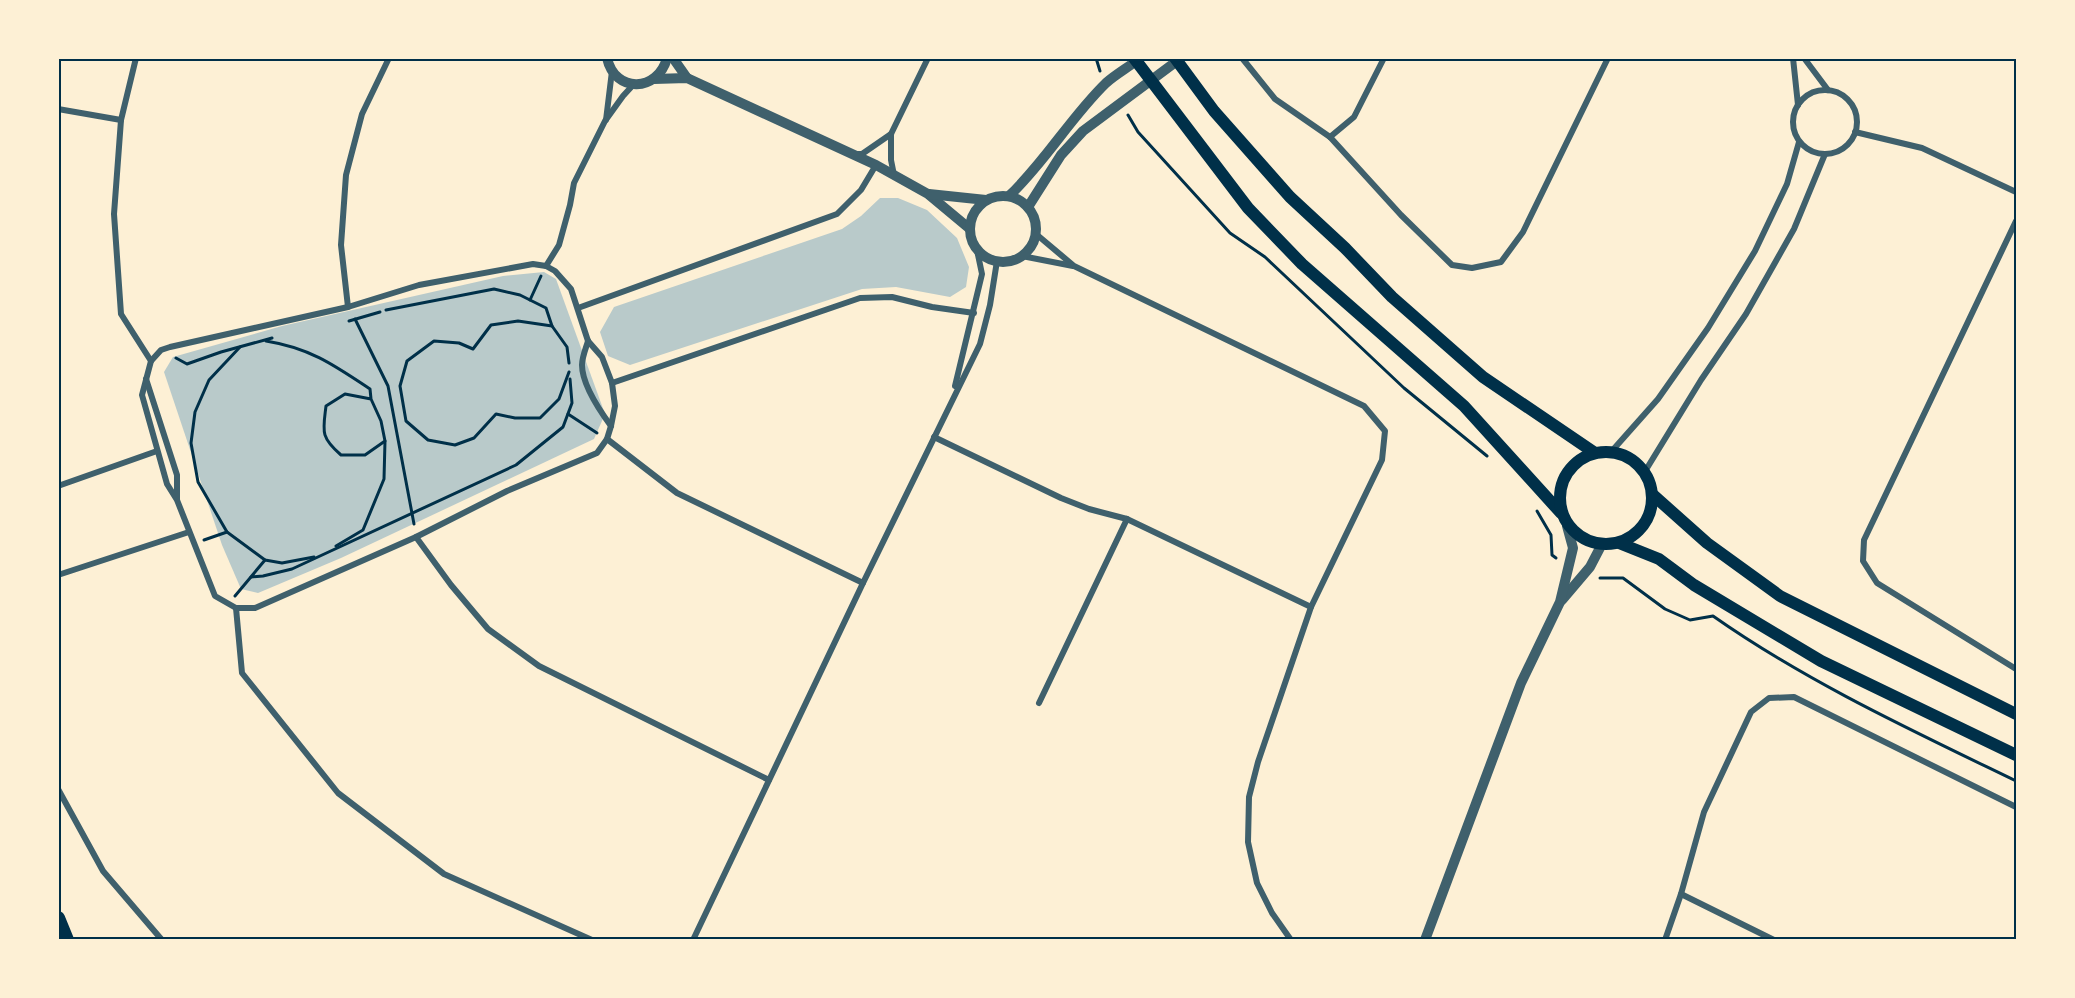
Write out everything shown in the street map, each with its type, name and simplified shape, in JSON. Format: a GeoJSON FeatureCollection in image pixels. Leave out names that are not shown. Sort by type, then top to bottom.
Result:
{"type":"FeatureCollection","features":[{"type":"Feature","properties":{"kind":"main road"},"geometry":{"type":"LineString","coordinates":[[1137,59],[1248,208],[1302,264],[1464,406],[1561,513],[1567,526],[1586,539],[1607,545],[1619,543],[1636,534],[1647,519],[1652,494]]}},
{"type":"Feature","properties":{"kind":"main road"},"geometry":{"type":"LineString","coordinates":[[1176,60],[1214,111],[1290,196],[1392,297],[1484,377],[1595,453]]}},
{"type":"Feature","properties":{"kind":"main road"},"geometry":{"type":"LineString","coordinates":[[1561,513],[1560,492],[1565,476],[1575,463],[1595,453],[1611,452],[1627,457],[1644,472],[1652,494],[1707,543],[1780,596],[2016,714]]}},
{"type":"Feature","properties":{"kind":"main road"},"geometry":{"type":"LineString","coordinates":[[1619,543],[1659,560],[1694,585],[1821,661],[2016,755]]}},
{"type":"Feature","properties":{"kind":"main road"},"geometry":{"type":"LineString","coordinates":[[58,918],[67,939]]}},
{"type":"Feature","properties":{"kind":"street"},"geometry":{"type":"LineString","coordinates":[[136,58],[121,120],[114,214],[122,314],[151,361]]}},
{"type":"Feature","properties":{"kind":"street"},"geometry":{"type":"LineString","coordinates":[[348,307],[341,245],[346,175],[362,114],[389,58]]}},
{"type":"Feature","properties":{"kind":"street"},"geometry":{"type":"LineString","coordinates":[[606,121],[612,72],[607,58]]}},
{"type":"Feature","properties":{"kind":"street"},"geometry":{"type":"LineString","coordinates":[[654,79],[661,73],[667,58]]}},
{"type":"Feature","properties":{"kind":"street"},"geometry":{"type":"LineString","coordinates":[[673,58],[687,78]]}},
{"type":"Feature","properties":{"kind":"street"},"geometry":{"type":"LineString","coordinates":[[894,175],[890,154],[891,134],[928,58]]}},
{"type":"Feature","properties":{"kind":"street"},"geometry":{"type":"LineString","coordinates":[[1242,58],[1275,99],[1330,137],[1401,215],[1452,265],[1472,268],[1501,262],[1523,232],[1608,58]]}},
{"type":"Feature","properties":{"kind":"street"},"geometry":{"type":"LineString","coordinates":[[1330,137],[1354,117],[1384,58]]}},
{"type":"Feature","properties":{"kind":"street"},"geometry":{"type":"LineString","coordinates":[[1793,58],[1798,105]]}},
{"type":"Feature","properties":{"kind":"street"},"geometry":{"type":"LineString","coordinates":[[1804,58],[1828,90],[1845,98],[1856,113],[1855,132],[1851,141],[1835,153],[1826,154],[1807,149],[1799,142],[1793,124],[1798,105],[1811,94],[1828,90]]}},
{"type":"Feature","properties":{"kind":"street"},"geometry":{"type":"LineString","coordinates":[[1009,196],[1031,175],[1067,127],[1107,82],[1137,59]]}},
{"type":"Feature","properties":{"kind":"street"},"geometry":{"type":"LineString","coordinates":[[1028,207],[1061,155],[1083,131],[1152,81],[1176,60]]}},
{"type":"Feature","properties":{"kind":"street"},"geometry":{"type":"LineString","coordinates":[[612,72],[625,82],[634,84],[654,79],[687,78],[876,165],[928,194],[970,229]]}},
{"type":"Feature","properties":{"kind":"street"},"geometry":{"type":"LineString","coordinates":[[546,266],[559,245],[574,183],[606,121],[634,84]]}},
{"type":"Feature","properties":{"kind":"street"},"geometry":{"type":"LineString","coordinates":[[58,109],[121,120]]}},
{"type":"Feature","properties":{"kind":"street"},"geometry":{"type":"LineString","coordinates":[[1855,132],[1922,148],[2016,192]]}},
{"type":"Feature","properties":{"kind":"street"},"geometry":{"type":"LineString","coordinates":[[853,155],[862,154],[891,134]]}},
{"type":"Feature","properties":{"kind":"street"},"geometry":{"type":"LineString","coordinates":[[1611,452],[1658,399],[1708,328],[1755,251],[1787,184],[1799,142]]}},
{"type":"Feature","properties":{"kind":"street"},"geometry":{"type":"LineString","coordinates":[[1644,472],[1701,380],[1746,314],[1794,229],[1826,154]]}},
{"type":"Feature","properties":{"kind":"street"},"geometry":{"type":"LineString","coordinates":[[578,308],[837,214],[861,190],[876,165]]}},
{"type":"Feature","properties":{"kind":"street"},"geometry":{"type":"LineString","coordinates":[[928,194],[986,200]]}},
{"type":"Feature","properties":{"kind":"street"},"geometry":{"type":"LineString","coordinates":[[952,398],[982,274],[970,229],[974,212],[986,200],[993,197],[1009,196],[1020,200],[1028,207],[1036,224],[1036,234],[1029,250],[1022,256],[1005,262],[997,261],[989,259],[977,250]]}},
{"type":"Feature","properties":{"kind":"street"},"geometry":{"type":"LineString","coordinates":[[2016,221],[1864,540],[1863,561],[1877,583],[2016,669]]}},
{"type":"Feature","properties":{"kind":"street"},"geometry":{"type":"LineString","coordinates":[[1036,234],[1074,266],[1364,406],[1384,431],[1382,460],[1311,607],[1258,762],[1249,797],[1248,842],[1257,883],[1272,913],[1291,939]]}},
{"type":"Feature","properties":{"kind":"street"},"geometry":{"type":"LineString","coordinates":[[1022,256],[1074,266]]}},
{"type":"Feature","properties":{"kind":"street"},"geometry":{"type":"LineString","coordinates":[[693,939],[980,344],[990,305],[997,261]]}},
{"type":"Feature","properties":{"kind":"street"},"geometry":{"type":"LineString","coordinates":[[533,264],[546,266],[555,271],[572,289],[588,341],[602,357],[612,383],[615,406],[611,426],[597,453],[507,491],[417,537],[255,608],[232,606],[215,596],[177,500],[167,484],[142,394],[151,361],[161,350],[348,307],[419,285],[533,264]]}},
{"type":"Feature","properties":{"kind":"street"},"geometry":{"type":"LineString","coordinates":[[612,383],[860,298],[892,297],[932,307],[974,313]]}},
{"type":"Feature","properties":{"kind":"street"},"geometry":{"type":"LineString","coordinates":[[588,341],[582,364],[585,376],[598,409],[611,426]]}},
{"type":"Feature","properties":{"kind":"street"},"geometry":{"type":"LineString","coordinates":[[146,379],[177,475],[177,500]]}},
{"type":"Feature","properties":{"kind":"street"},"geometry":{"type":"LineString","coordinates":[[934,436],[1061,498],[1089,509],[1127,519],[1311,607]]}},
{"type":"Feature","properties":{"kind":"street"},"geometry":{"type":"LineString","coordinates":[[606,439],[677,493],[863,583]]}},
{"type":"Feature","properties":{"kind":"street"},"geometry":{"type":"LineString","coordinates":[[58,486],[158,451]]}},
{"type":"Feature","properties":{"kind":"street"},"geometry":{"type":"LineString","coordinates":[[1039,703],[1127,519]]}},
{"type":"Feature","properties":{"kind":"street"},"geometry":{"type":"LineString","coordinates":[[1427,938],[1521,683],[1560,602],[1573,548],[1567,526]]}},
{"type":"Feature","properties":{"kind":"street"},"geometry":{"type":"LineString","coordinates":[[58,575],[189,532]]}},
{"type":"Feature","properties":{"kind":"street"},"geometry":{"type":"LineString","coordinates":[[417,537],[451,585],[488,629],[539,666],[769,780]]}},
{"type":"Feature","properties":{"kind":"street"},"geometry":{"type":"LineString","coordinates":[[1560,602],[1584,574],[1602,544]]}},
{"type":"Feature","properties":{"kind":"street"},"geometry":{"type":"LineString","coordinates":[[232,606],[242,673],[338,793],[444,874],[592,939]]}},
{"type":"Feature","properties":{"kind":"street"},"geometry":{"type":"LineString","coordinates":[[1665,939],[1681,894],[1704,812],[1751,712],[1769,698],[1794,697],[2016,807]]}},
{"type":"Feature","properties":{"kind":"street"},"geometry":{"type":"LineString","coordinates":[[58,789],[103,870],[162,939]]}},
{"type":"Feature","properties":{"kind":"street"},"geometry":{"type":"LineString","coordinates":[[1681,894],[1774,939]]}},
{"type":"Feature","properties":{"kind":"path"},"geometry":{"type":"LineString","coordinates":[[1096,58],[1107,82]]}},
{"type":"Feature","properties":{"kind":"path"},"geometry":{"type":"LineString","coordinates":[[1120,102],[1138,132],[1230,233],[1265,257],[1404,388],[1490,459]]}},
{"type":"Feature","properties":{"kind":"path"},"geometry":{"type":"LineString","coordinates":[[530,300],[546,266]]}},
{"type":"Feature","properties":{"kind":"path"},"geometry":{"type":"LineString","coordinates":[[251,577],[292,569],[516,465],[563,427],[568,414],[572,403],[567,347],[552,326],[546,309],[520,295],[494,289],[386,310],[344,322]]}},
{"type":"Feature","properties":{"kind":"path"},"geometry":{"type":"LineString","coordinates":[[348,307],[388,386],[417,537]]}},
{"type":"Feature","properties":{"kind":"path"},"geometry":{"type":"LineString","coordinates":[[552,326],[518,321],[491,325],[473,349],[459,343],[434,341],[407,361],[400,386],[405,421],[428,440],[455,445],[474,438],[496,414],[514,418],[540,418],[559,399],[570,371]]}},
{"type":"Feature","properties":{"kind":"path"},"geometry":{"type":"LineString","coordinates":[[170,347],[173,357],[187,364],[240,346],[274,338]]}},
{"type":"Feature","properties":{"kind":"path"},"geometry":{"type":"LineString","coordinates":[[240,346],[209,380],[195,412],[191,443],[198,482],[227,532],[265,560],[282,563],[321,555],[363,530],[384,479],[385,441],[381,421],[371,399],[370,388],[332,363],[305,349],[264,340]]}},
{"type":"Feature","properties":{"kind":"path"},"geometry":{"type":"LineString","coordinates":[[371,399],[345,393],[326,406],[323,431],[333,448],[341,455],[365,455],[385,441]]}},
{"type":"Feature","properties":{"kind":"path"},"geometry":{"type":"LineString","coordinates":[[568,414],[606,439]]}},
{"type":"Feature","properties":{"kind":"path"},"geometry":{"type":"LineString","coordinates":[[1537,510],[1551,535],[1552,555],[1570,566]]}},
{"type":"Feature","properties":{"kind":"path"},"geometry":{"type":"LineString","coordinates":[[194,544],[227,532]]}},
{"type":"Feature","properties":{"kind":"path"},"geometry":{"type":"LineString","coordinates":[[232,606],[265,560]]}},
{"type":"Feature","properties":{"kind":"path"},"geometry":{"type":"LineString","coordinates":[[1584,574],[1591,578],[1623,578],[1665,609],[1690,620],[1713,616],[1755,646],[1845,696],[2016,781]]}},
{"type":"Feature","properties":{"kind":"shaded area"},"geometry":{"type":"Polygon","coordinates":[[[880,198],[898,198],[927,210],[957,238],[969,267],[966,287],[950,297],[896,287],[862,289],[630,365],[608,356],[600,332],[614,307],[842,229],[861,216],[880,198]]]}},
{"type":"Feature","properties":{"kind":"shaded area"},"geometry":{"type":"Polygon","coordinates":[[[544,272],[556,279],[605,414],[594,439],[341,558],[258,593],[241,589],[222,545],[164,372],[173,357],[282,326],[503,276],[544,272]]]}}]}
